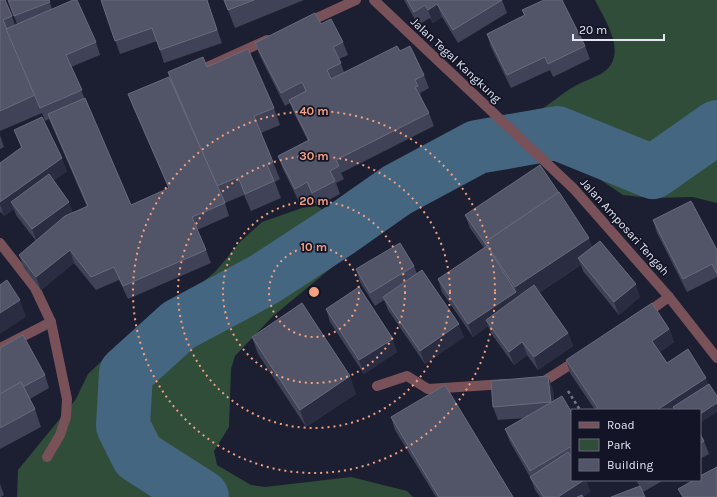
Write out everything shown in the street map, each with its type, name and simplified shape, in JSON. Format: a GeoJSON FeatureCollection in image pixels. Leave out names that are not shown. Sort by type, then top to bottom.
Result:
{"type":"FeatureCollection","features":[{"type":"Feature","properties":{"kind":"street"},"geometry":{"type":"LineString","coordinates":[[294,28],[356,0]]}},
{"type":"Feature","properties":{"kind":"street","name":"Jalan Tegal Kangkung"},"geometry":{"type":"LineString","coordinates":[[374,0],[504,123]]}},
{"type":"Feature","properties":{"kind":"street"},"geometry":{"type":"LineString","coordinates":[[196,72],[273,38]]}},
{"type":"Feature","properties":{"kind":"street","name":"Jalan Amposari Tengah"},"geometry":{"type":"LineString","coordinates":[[504,123],[574,189],[669,297],[717,358]]}},
{"type":"Feature","properties":{"kind":"street"},"geometry":{"type":"LineString","coordinates":[[0,243],[35,288],[51,322],[67,399],[66,418],[60,435],[47,457]]}},
{"type":"Feature","properties":{"kind":"street"},"geometry":{"type":"LineString","coordinates":[[638,318],[669,297]]}},
{"type":"Feature","properties":{"kind":"street"},"geometry":{"type":"LineString","coordinates":[[0,348],[51,322]]}},
{"type":"Feature","properties":{"kind":"street"},"geometry":{"type":"LineString","coordinates":[[529,386],[536,386],[588,353]]}},
{"type":"Feature","properties":{"kind":"street"},"geometry":{"type":"LineString","coordinates":[[377,386],[407,376],[428,389],[516,384]]}},
{"type":"Feature","properties":{"kind":"green space"},"geometry":{"type":"Polygon","coordinates":[[[595,0],[717,0],[717,203],[693,197],[651,198],[623,195],[580,166],[538,126],[537,112],[570,89],[601,74],[610,67],[614,58],[615,49],[613,39],[605,18],[595,0]]]}},
{"type":"Feature","properties":{"kind":"green space"},"geometry":{"type":"Polygon","coordinates":[[[317,206],[328,213],[349,240],[347,255],[273,316],[235,356],[231,369],[229,427],[214,451],[217,465],[251,485],[265,487],[351,477],[407,491],[413,497],[17,497],[18,470],[76,399],[88,374],[150,315],[188,294],[215,272],[241,241],[262,222],[302,208],[317,206]]]}},
{"type":"Feature","properties":{"kind":"building"},"geometry":{"type":"Polygon","coordinates":[[[0,0],[5,0],[12,16],[3,20],[35,95],[0,111],[0,0]]]}},
{"type":"Feature","properties":{"kind":"building"},"geometry":{"type":"Polygon","coordinates":[[[8,0],[49,0],[50,2],[14,16],[8,0]]]}},
{"type":"Feature","properties":{"kind":"building"},"geometry":{"type":"Polygon","coordinates":[[[73,0],[77,0],[96,42],[66,55],[82,90],[40,108],[6,29],[73,0]]]}},
{"type":"Feature","properties":{"kind":"building"},"geometry":{"type":"Polygon","coordinates":[[[101,0],[207,0],[217,30],[160,50],[152,28],[115,41],[101,0]]]}},
{"type":"Feature","properties":{"kind":"building"},"geometry":{"type":"Polygon","coordinates":[[[224,0],[254,0],[228,10],[224,0]]]}},
{"type":"Feature","properties":{"kind":"building"},"geometry":{"type":"Polygon","coordinates":[[[407,0],[502,0],[453,30],[437,4],[428,10],[425,5],[414,12],[407,0]]]}},
{"type":"Feature","properties":{"kind":"building"},"geometry":{"type":"Polygon","coordinates":[[[544,0],[562,0],[585,46],[548,64],[545,57],[507,75],[487,34],[525,15],[522,10],[544,0]]]}},
{"type":"Feature","properties":{"kind":"building"},"geometry":{"type":"Polygon","coordinates":[[[315,13],[321,24],[331,19],[343,42],[333,47],[341,63],[327,70],[331,79],[397,46],[400,51],[410,46],[424,75],[415,80],[418,86],[415,87],[429,113],[336,160],[339,166],[330,171],[335,181],[312,193],[307,182],[295,189],[278,156],[309,140],[289,100],[306,91],[302,82],[281,93],[255,43],[315,13]]]}},
{"type":"Feature","properties":{"kind":"building"},"geometry":{"type":"Polygon","coordinates":[[[248,49],[274,108],[254,116],[273,162],[267,165],[274,181],[245,194],[238,177],[217,186],[168,72],[203,57],[207,67],[248,49]]]}},
{"type":"Feature","properties":{"kind":"building"},"geometry":{"type":"Polygon","coordinates":[[[169,77],[225,203],[192,217],[206,250],[123,286],[114,267],[91,277],[70,250],[36,277],[19,255],[65,216],[88,206],[48,114],[85,98],[131,205],[169,188],[128,94],[169,77]]]}},
{"type":"Feature","properties":{"kind":"building"},"geometry":{"type":"Polygon","coordinates":[[[42,117],[62,158],[0,202],[0,163],[22,147],[14,130],[42,117]]]}},
{"type":"Feature","properties":{"kind":"building"},"geometry":{"type":"Polygon","coordinates":[[[540,165],[559,193],[485,242],[487,246],[465,215],[540,165]]]}},
{"type":"Feature","properties":{"kind":"building"},"geometry":{"type":"Polygon","coordinates":[[[49,174],[69,202],[32,229],[11,202],[49,174]]]}},
{"type":"Feature","properties":{"kind":"building"},"geometry":{"type":"Polygon","coordinates":[[[559,192],[589,238],[515,287],[485,242],[559,192]]]}},
{"type":"Feature","properties":{"kind":"building"},"geometry":{"type":"Polygon","coordinates":[[[691,201],[717,250],[717,274],[712,264],[683,279],[653,220],[691,201]]]}},
{"type":"Feature","properties":{"kind":"building"},"geometry":{"type":"Polygon","coordinates":[[[600,241],[636,284],[614,302],[578,258],[600,241]]]}},
{"type":"Feature","properties":{"kind":"building"},"geometry":{"type":"Polygon","coordinates":[[[400,243],[414,266],[370,293],[356,269],[400,243]]]}},
{"type":"Feature","properties":{"kind":"building"},"geometry":{"type":"Polygon","coordinates":[[[487,246],[516,292],[468,324],[438,279],[487,246]]]}},
{"type":"Feature","properties":{"kind":"building"},"geometry":{"type":"Polygon","coordinates":[[[422,270],[459,324],[420,351],[383,297],[422,270]]]}},
{"type":"Feature","properties":{"kind":"building"},"geometry":{"type":"Polygon","coordinates":[[[7,280],[20,300],[0,313],[0,285],[7,280]]]}},
{"type":"Feature","properties":{"kind":"building"},"geometry":{"type":"Polygon","coordinates":[[[534,285],[568,333],[534,357],[522,342],[509,352],[486,320],[534,285]]]}},
{"type":"Feature","properties":{"kind":"building"},"geometry":{"type":"Polygon","coordinates":[[[359,287],[393,339],[359,360],[326,309],[359,287]]]}},
{"type":"Feature","properties":{"kind":"building"},"geometry":{"type":"Polygon","coordinates":[[[302,303],[350,376],[300,410],[252,337],[302,303]]]}},
{"type":"Feature","properties":{"kind":"building"},"geometry":{"type":"Polygon","coordinates":[[[652,303],[669,329],[652,341],[667,363],[688,349],[706,378],[659,409],[597,409],[598,408],[566,360],[652,303]]]}},
{"type":"Feature","properties":{"kind":"building"},"geometry":{"type":"Polygon","coordinates":[[[23,335],[45,375],[23,387],[21,382],[0,394],[0,348],[23,335]]]}},
{"type":"Feature","properties":{"kind":"building"},"geometry":{"type":"Polygon","coordinates":[[[548,376],[551,402],[493,407],[491,381],[548,376]]]}},
{"type":"Feature","properties":{"kind":"building"},"geometry":{"type":"Polygon","coordinates":[[[21,382],[35,409],[0,428],[0,394],[21,382]]]}},
{"type":"Feature","properties":{"kind":"building"},"geometry":{"type":"Polygon","coordinates":[[[709,384],[717,396],[717,403],[701,413],[701,409],[674,409],[673,407],[709,384]]]}},
{"type":"Feature","properties":{"kind":"building"},"geometry":{"type":"Polygon","coordinates":[[[445,385],[513,497],[439,497],[391,417],[445,385]]]}},
{"type":"Feature","properties":{"kind":"building"},"geometry":{"type":"Polygon","coordinates":[[[562,396],[571,411],[571,447],[530,471],[505,429],[562,396]]]}},
{"type":"Feature","properties":{"kind":"building"},"geometry":{"type":"Polygon","coordinates":[[[701,436],[704,441],[701,443],[701,436]]]}},
{"type":"Feature","properties":{"kind":"building"},"geometry":{"type":"Polygon","coordinates":[[[568,452],[571,456],[571,481],[582,481],[558,497],[544,497],[530,477],[568,452]]]}},
{"type":"Feature","properties":{"kind":"building"},"geometry":{"type":"Polygon","coordinates":[[[717,467],[717,497],[683,497],[678,489],[692,481],[701,481],[701,475],[717,467]]]}},
{"type":"Feature","properties":{"kind":"building"},"geometry":{"type":"Polygon","coordinates":[[[640,486],[645,497],[611,497],[640,486]]]}},
{"type":"Feature","properties":{"kind":"waterway"},"geometry":{"type":"LineString","coordinates":[[202,497],[138,456],[123,426],[126,373],[179,325],[263,280],[340,230],[397,190],[477,147],[557,133],[653,172],[717,127]]}}]}
